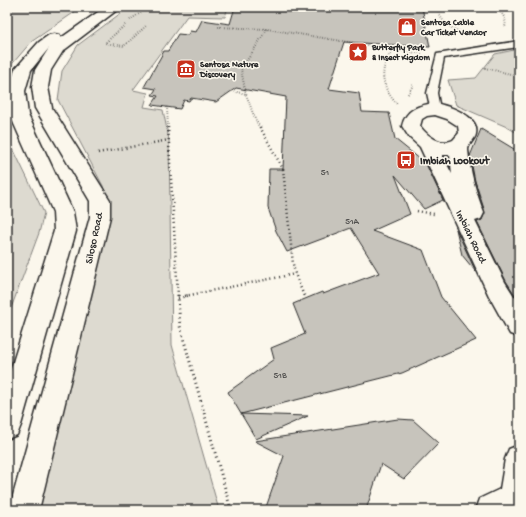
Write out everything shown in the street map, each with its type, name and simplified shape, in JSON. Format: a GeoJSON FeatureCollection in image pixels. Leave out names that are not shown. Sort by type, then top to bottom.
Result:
{"type":"FeatureCollection","features":[{"type":"Feature","properties":{"kind":"street"},"geometry":{"type":"LineString","coordinates":[[7,425],[65,231],[63,212],[19,115],[17,91],[23,69],[44,46],[99,7]]}},
{"type":"Feature","properties":{"kind":"street","name":"Siloso Road"},"geometry":{"type":"LineString","coordinates":[[24,510],[100,217],[100,200],[44,108],[40,87],[43,70],[57,48],[114,7]]}},
{"type":"Feature","properties":{"kind":"street"},"geometry":{"type":"LineString","coordinates":[[435,109],[454,115],[462,120],[466,127],[468,134],[465,140],[459,145],[444,148],[428,144],[418,138],[413,132],[411,126],[411,120],[414,115],[420,112],[435,109]]}},
{"type":"Feature","properties":{"kind":"street","name":"Imbiah Road"},"geometry":{"type":"LineString","coordinates":[[428,144],[497,289],[519,326]]}},
{"type":"Feature","properties":{"kind":"street","name":"Imbiah Road"},"geometry":{"type":"LineString","coordinates":[[459,145],[460,168],[470,202],[481,229],[519,296]]}},
{"type":"Feature","properties":{"kind":"street"},"geometry":{"type":"LineString","coordinates":[[507,504],[519,459]]}},
{"type":"Feature","properties":{"kind":"lane"},"geometry":{"type":"LineString","coordinates":[[435,109],[432,94],[440,56],[519,44]]}},
{"type":"Feature","properties":{"kind":"path"},"geometry":{"type":"LineString","coordinates":[[147,25],[124,46],[105,43],[130,20],[149,7]]}},
{"type":"Feature","properties":{"kind":"path"},"geometry":{"type":"LineString","coordinates":[[438,10],[441,7]]}},
{"type":"Feature","properties":{"kind":"path"},"geometry":{"type":"LineString","coordinates":[[495,7],[501,7]]}},
{"type":"Feature","properties":{"kind":"path"},"geometry":{"type":"LineString","coordinates":[[495,7],[504,14],[507,20],[506,27],[502,30]]}},
{"type":"Feature","properties":{"kind":"path"},"geometry":{"type":"LineString","coordinates":[[432,9],[438,10]]}},
{"type":"Feature","properties":{"kind":"path"},"geometry":{"type":"LineString","coordinates":[[438,10],[440,18],[448,26],[468,34]]}},
{"type":"Feature","properties":{"kind":"path"},"geometry":{"type":"LineString","coordinates":[[218,27],[244,26],[268,29],[424,54],[422,60]]}},
{"type":"Feature","properties":{"kind":"path"},"geometry":{"type":"LineString","coordinates":[[268,29],[241,70],[246,94],[255,119],[283,169],[295,274],[305,299]]}},
{"type":"Feature","properties":{"kind":"path"},"geometry":{"type":"LineString","coordinates":[[393,49],[384,63],[382,72],[384,84],[389,95],[401,107]]}},
{"type":"Feature","properties":{"kind":"path"},"geometry":{"type":"LineString","coordinates":[[483,68],[519,76]]}},
{"type":"Feature","properties":{"kind":"path"},"geometry":{"type":"LineString","coordinates":[[407,96],[413,84]]}},
{"type":"Feature","properties":{"kind":"path"},"geometry":{"type":"LineString","coordinates":[[232,91],[246,94]]}},
{"type":"Feature","properties":{"kind":"path"},"geometry":{"type":"LineString","coordinates":[[167,107],[180,326],[231,510]]}},
{"type":"Feature","properties":{"kind":"path"},"geometry":{"type":"LineString","coordinates":[[93,154],[169,140]]}},
{"type":"Feature","properties":{"kind":"path"},"geometry":{"type":"LineString","coordinates":[[417,211],[440,215]]}},
{"type":"Feature","properties":{"kind":"path"},"geometry":{"type":"LineString","coordinates":[[178,298],[295,274]]}},
{"type":"Feature","properties":{"kind":"shaded area"},"geometry":{"type":"Polygon","coordinates":[[[7,7],[82,7],[31,42],[7,70],[7,7]]]}},
{"type":"Feature","properties":{"kind":"shaded area"},"geometry":{"type":"Polygon","coordinates":[[[129,7],[228,7],[225,17],[187,16],[133,90],[148,93],[144,107],[163,110],[169,140],[172,345],[219,510],[39,510],[109,215],[103,186],[58,100],[62,71],[78,45],[129,7]]]}},
{"type":"Feature","properties":{"kind":"shaded area"},"geometry":{"type":"Polygon","coordinates":[[[519,49],[519,134],[507,127],[456,105],[448,80],[476,78],[495,54],[519,49]]]}},
{"type":"Feature","properties":{"kind":"shaded area"},"geometry":{"type":"Polygon","coordinates":[[[7,136],[44,213],[39,233],[7,319],[7,136]]]}},
{"type":"Feature","properties":{"kind":"building"},"geometry":{"type":"Polygon","coordinates":[[[235,7],[422,7],[430,47],[344,42],[329,89],[359,93],[362,112],[389,113],[395,139],[426,164],[443,200],[424,209],[395,175],[410,214],[372,231],[423,250],[441,297],[476,340],[402,373],[241,414],[228,392],[274,359],[271,348],[305,334],[293,304],[322,292],[323,294],[379,273],[351,228],[287,252],[276,231],[268,208],[269,169],[283,169],[286,97],[236,88],[216,102],[191,98],[189,101],[184,100],[180,109],[152,105],[158,96],[152,95],[156,89],[144,87],[164,51],[168,51],[178,34],[188,35],[190,31],[196,32],[202,20],[230,24],[235,7]]]}},
{"type":"Feature","properties":{"kind":"building"},"geometry":{"type":"Polygon","coordinates":[[[481,129],[519,152],[519,301],[506,281],[477,222],[482,220],[485,212],[475,181],[470,156],[481,129]]]}},
{"type":"Feature","properties":{"kind":"building"},"geometry":{"type":"Polygon","coordinates":[[[456,229],[476,272],[462,255],[456,229]]]}},
{"type":"Feature","properties":{"kind":"building"},"geometry":{"type":"Polygon","coordinates":[[[241,414],[308,416],[256,439],[241,414]]]}},
{"type":"Feature","properties":{"kind":"building"},"geometry":{"type":"Polygon","coordinates":[[[398,419],[413,420],[439,443],[404,479],[381,464],[366,510],[265,510],[284,456],[255,441],[398,419]]]}},
{"type":"Feature","properties":{"kind":"place","name":"Sentosa Cable Car Ticket Vendor"},"geometry":{"type":"Point","coordinates":[407,27]}},
{"type":"Feature","properties":{"kind":"place","name":"Butterfly Park & Insect Kigdom"},"geometry":{"type":"Point","coordinates":[358,52]}},
{"type":"Feature","properties":{"kind":"place","name":"Sentosa Nature Discovery"},"geometry":{"type":"Point","coordinates":[186,69]}},
{"type":"Feature","properties":{"kind":"place","name":"Imbiah Lookout"},"geometry":{"type":"Point","coordinates":[406,160]}}]}
